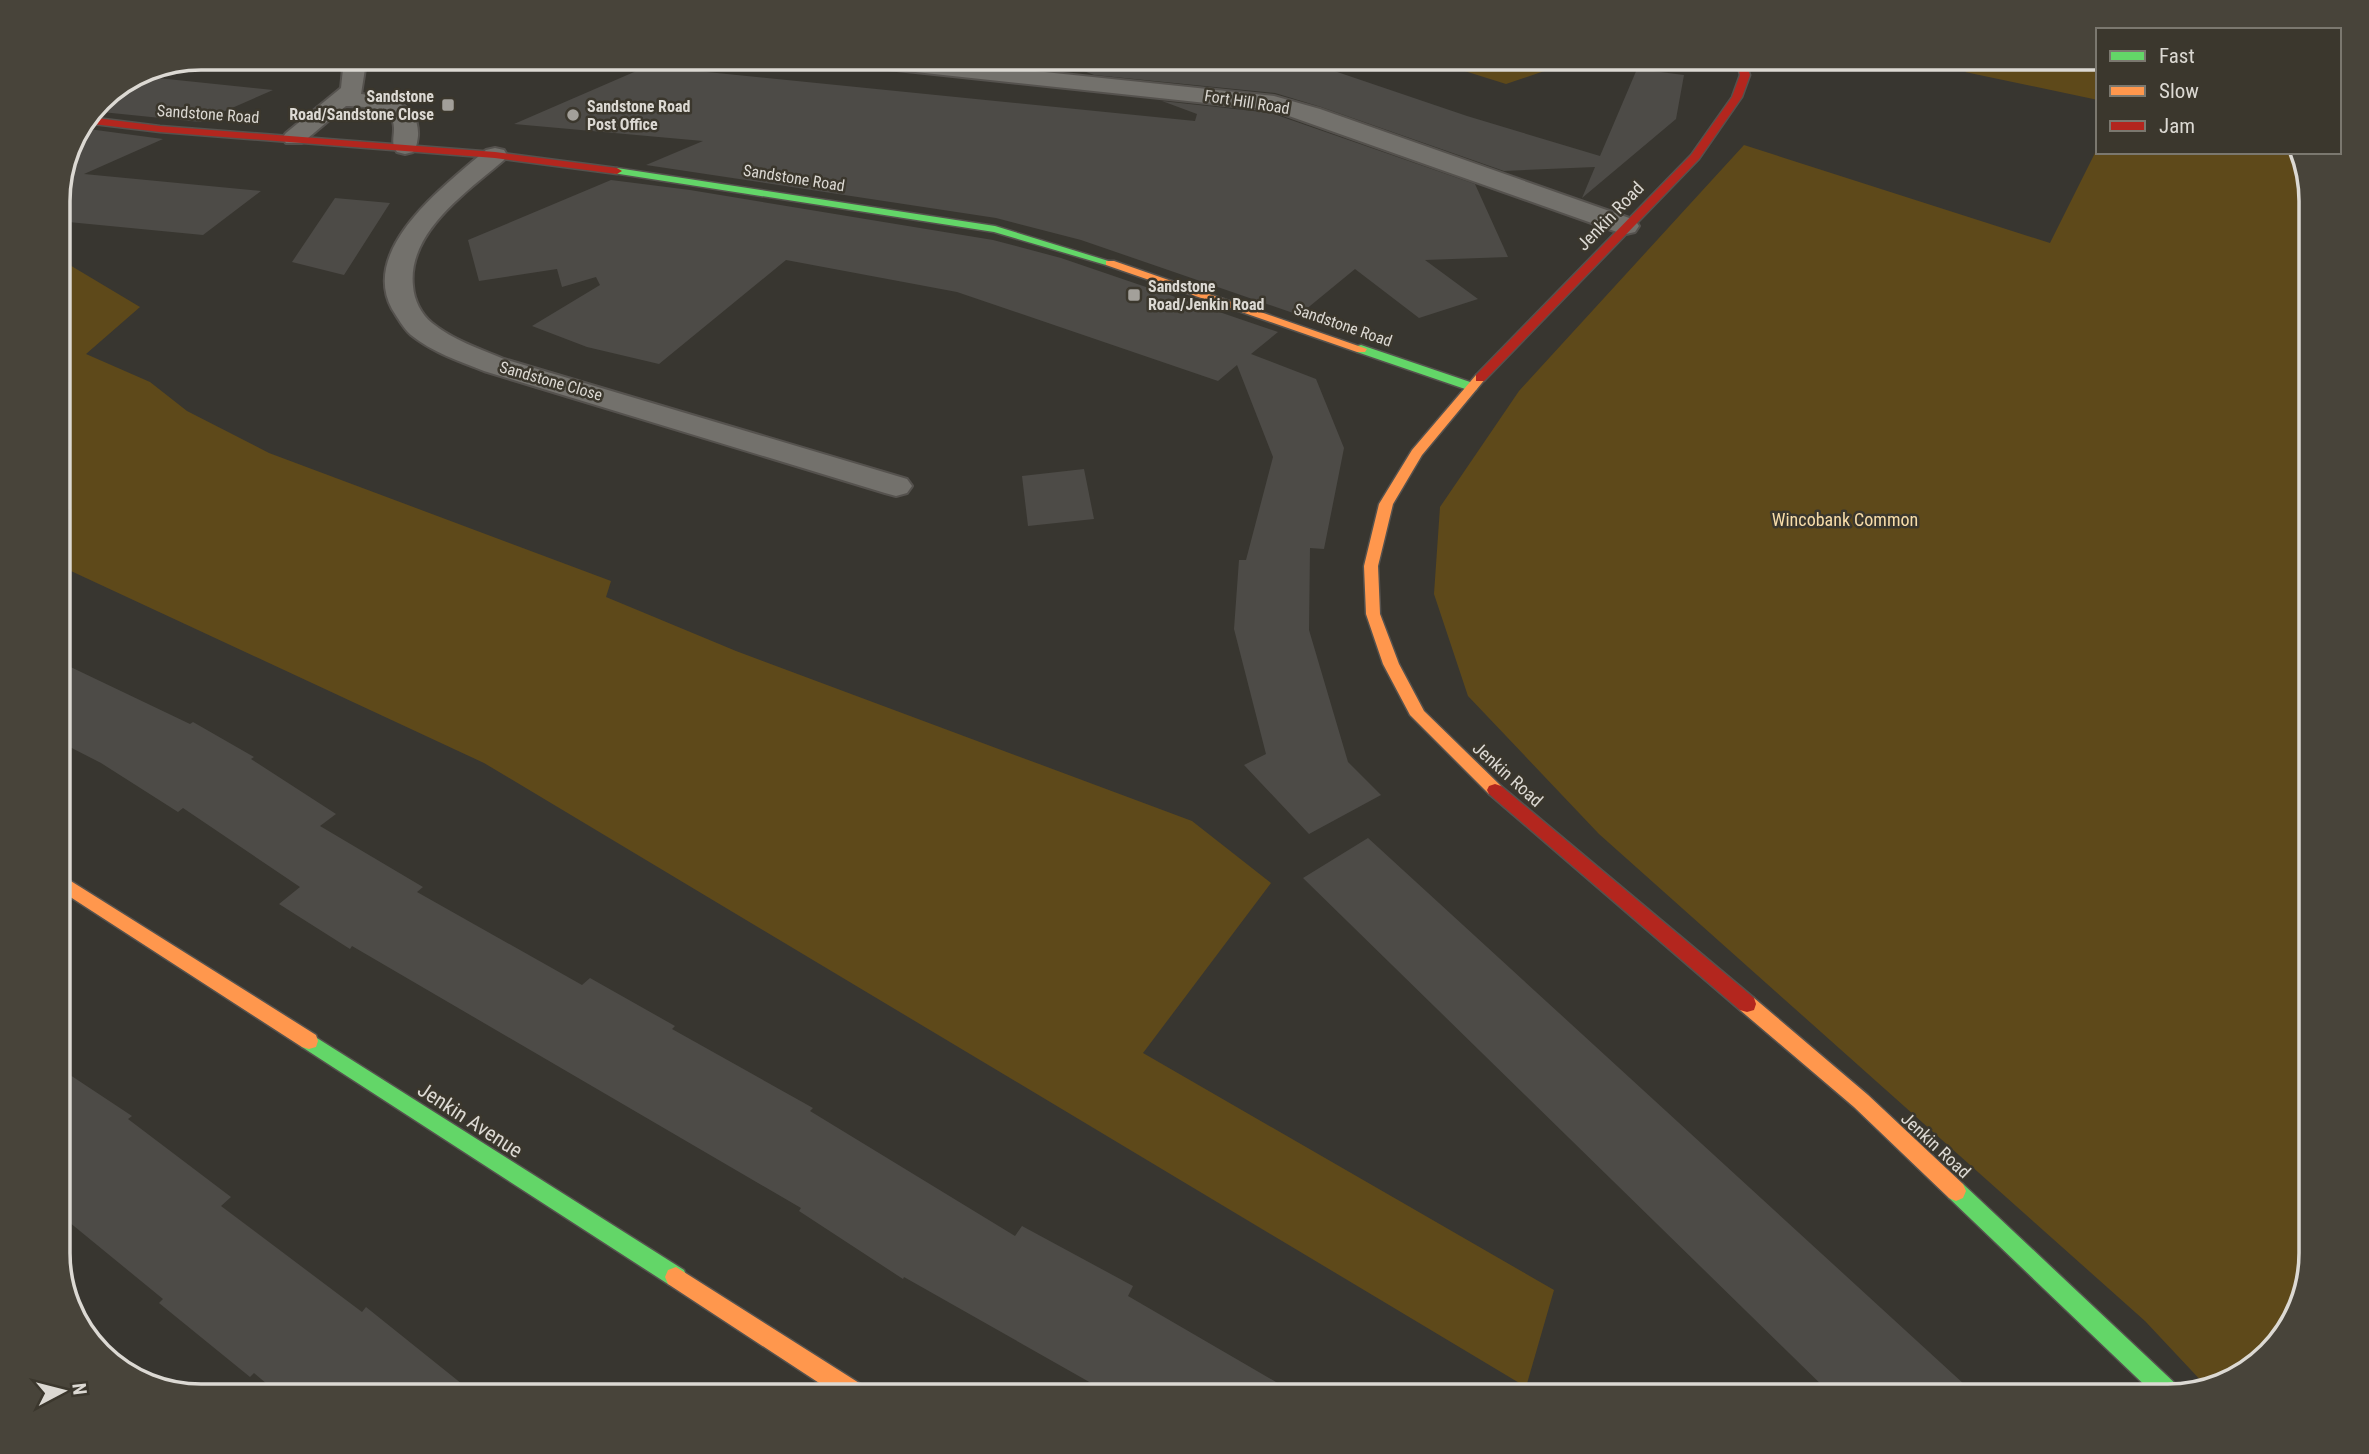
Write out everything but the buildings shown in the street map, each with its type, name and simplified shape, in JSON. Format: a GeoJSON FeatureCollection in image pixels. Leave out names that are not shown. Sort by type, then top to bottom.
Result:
{"type":"FeatureCollection","features":[{"type":"Feature","properties":{"kind":"street"},"geometry":{"type":"LineString","coordinates":[[294,138],[352,90],[354,70]]}},
{"type":"Feature","properties":{"kind":"street","name":"Fort Hill Road"},"geometry":{"type":"LineString","coordinates":[[963,70],[1274,103],[1312,114],[1626,226]]}},
{"type":"Feature","properties":{"kind":"street","name":"Jenkin Road"},"geometry":{"type":"LineString","coordinates":[[1744,70],[1745,75],[1737,97],[1695,157],[1472,387],[1417,453],[1386,505],[1371,566],[1373,614],[1391,664],[1418,715],[1484,780],[1861,1101],[2159,1384]]}},
{"type":"Feature","properties":{"kind":"street"},"geometry":{"type":"LineString","coordinates":[[343,99],[374,102],[396,110],[406,124],[405,147]]}},
{"type":"Feature","properties":{"kind":"street","name":"Sandstone Road"},"geometry":{"type":"LineString","coordinates":[[97,121],[160,129],[495,155],[690,180],[995,229],[1070,249],[1472,387]]}},
{"type":"Feature","properties":{"kind":"street","name":"Sandstone Close"},"geometry":{"type":"LineString","coordinates":[[495,155],[433,210],[406,243],[399,268],[400,300],[415,324],[453,348],[494,365],[896,486]]}},
{"type":"Feature","properties":{"kind":"street","name":"Jenkin Avenue"},"geometry":{"type":"LineString","coordinates":[[70,888],[842,1384]]}},
{"type":"Feature","properties":{"kind":"green space"},"geometry":{"type":"Polygon","coordinates":[[[1461,70],[1547,70],[1506,84],[1461,70]]]}},
{"type":"Feature","properties":{"kind":"green space"},"geometry":{"type":"Polygon","coordinates":[[[2096,70],[2096,100],[1965,72],[2096,70]]]}},
{"type":"Feature","properties":{"kind":"green space","name":"Wincobank Common"},"geometry":{"type":"Polygon","coordinates":[[[1744,145],[2050,243],[2096,151],[2096,154],[2290,154],[2299,193],[2299,1253],[2295,1287],[2289,1303],[2272,1333],[2248,1357],[2201,1380],[2145,1321],[1599,834],[1468,696],[1434,594],[1440,507],[1519,391],[1744,145]]]}},
{"type":"Feature","properties":{"kind":"green space"},"geometry":{"type":"Polygon","coordinates":[[[70,265],[140,307],[86,354],[150,382],[187,411],[269,453],[611,581],[606,597],[736,651],[1192,821],[1271,883],[1143,1053],[1554,1290],[1527,1384],[1521,1384],[484,763],[70,571],[70,265]]]}},
{"type":"Feature","properties":{"kind":"traffic: fast"},"geometry":{"type":"LineString","coordinates":[[617,171],[995,229],[1110,263]]}},
{"type":"Feature","properties":{"kind":"traffic: fast"},"geometry":{"type":"LineString","coordinates":[[1361,349],[1472,387]]}},
{"type":"Feature","properties":{"kind":"traffic: fast"},"geometry":{"type":"LineString","coordinates":[[309,1041],[676,1277]]}},
{"type":"Feature","properties":{"kind":"traffic: fast"},"geometry":{"type":"LineString","coordinates":[[1956,1191],[2159,1384]]}},
{"type":"Feature","properties":{"kind":"traffic: slow"},"geometry":{"type":"LineString","coordinates":[[1110,263],[1361,349]]}},
{"type":"Feature","properties":{"kind":"traffic: slow"},"geometry":{"type":"LineString","coordinates":[[1480,378],[1417,453],[1386,504],[1371,566],[1373,614],[1391,664],[1418,715],[1495,790]]}},
{"type":"Feature","properties":{"kind":"traffic: slow"},"geometry":{"type":"LineString","coordinates":[[70,888],[309,1041]]}},
{"type":"Feature","properties":{"kind":"traffic: slow"},"geometry":{"type":"LineString","coordinates":[[1747,1004],[1861,1101],[1956,1191]]}},
{"type":"Feature","properties":{"kind":"traffic: slow"},"geometry":{"type":"LineString","coordinates":[[676,1277],[841,1384]]}},
{"type":"Feature","properties":{"kind":"traffic: jam"},"geometry":{"type":"LineString","coordinates":[[1480,378],[1695,157],[1737,97],[1745,75],[1744,70]]}},
{"type":"Feature","properties":{"kind":"traffic: jam"},"geometry":{"type":"LineString","coordinates":[[97,121],[160,129],[495,155],[617,171]]}},
{"type":"Feature","properties":{"kind":"traffic: jam"},"geometry":{"type":"LineString","coordinates":[[1495,790],[1747,1004]]}},
{"type":"Feature","properties":{"kind":"place","name":"Sandstone Road/Sandstone Close"},"geometry":{"type":"Point","coordinates":[448,105]}},
{"type":"Feature","properties":{"kind":"place","name":"Sandstone Road Post Office"},"geometry":{"type":"Point","coordinates":[573,115]}},
{"type":"Feature","properties":{"kind":"place","name":"Sandstone Road/Jenkin Road"},"geometry":{"type":"Point","coordinates":[1134,295]}}]}
